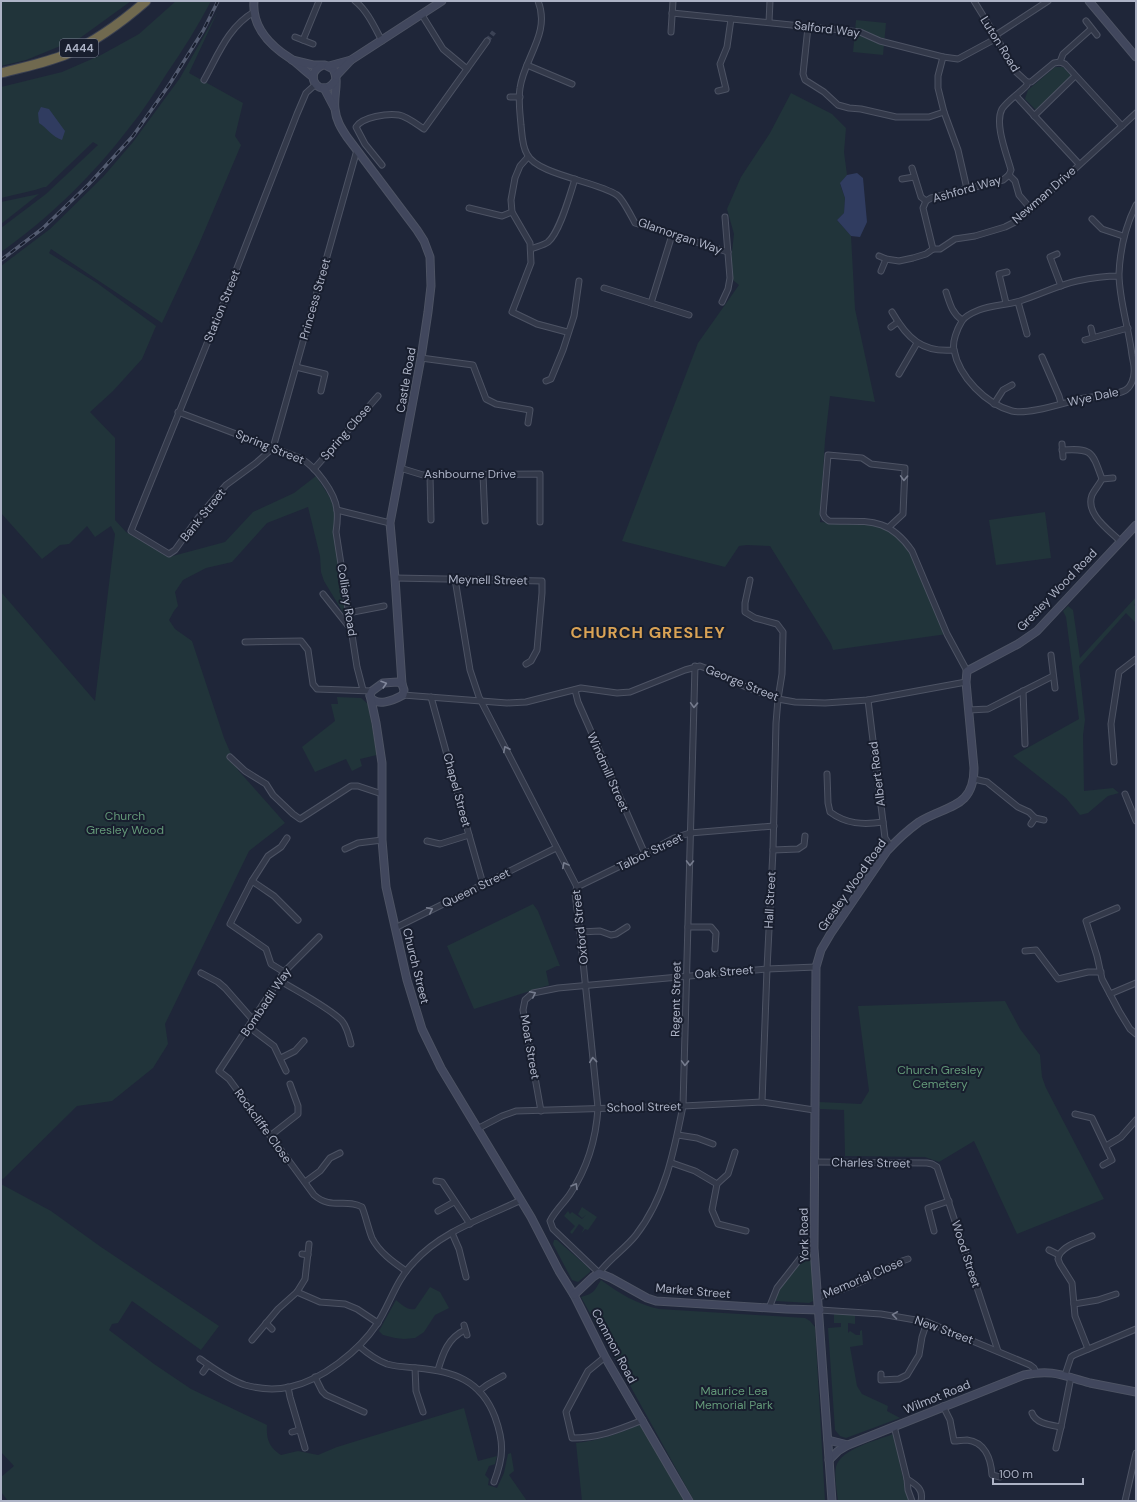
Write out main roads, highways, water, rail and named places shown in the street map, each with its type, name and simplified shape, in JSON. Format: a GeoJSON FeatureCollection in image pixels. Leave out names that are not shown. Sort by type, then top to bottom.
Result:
{"type":"FeatureCollection","features":[{"type":"Feature","properties":{"kind":"highway","name":"A444"},"geometry":{"type":"LineString","coordinates":[[1,73],[48,61],[67,54],[98,38],[130,15],[146,1]]}},
{"type":"Feature","properties":{"kind":"water"},"geometry":{"type":"Polygon","coordinates":[[[41,107],[49,109],[65,131],[62,140],[55,137],[39,123],[38,113],[41,107]]]}},
{"type":"Feature","properties":{"kind":"water"},"geometry":{"type":"Polygon","coordinates":[[[857,173],[863,178],[867,222],[860,237],[851,236],[837,220],[844,213],[845,198],[840,183],[847,175],[857,173]]]}},
{"type":"Feature","properties":{"kind":"tunnel"},"geometry":{"type":"LineString","coordinates":[[487,41],[494,32]]}},
{"type":"Feature","properties":{"kind":"railway"},"geometry":{"type":"LineString","coordinates":[[1,260],[42,229],[89,184],[133,136],[169,85],[203,31],[218,1]]}},
{"type":"Feature","properties":{"kind":"district","name":"CHURCH GRESLEY"},"geometry":{"type":"Point","coordinates":[648,632]}},
{"type":"Feature","properties":{"kind":"park label","name":"Church Gresley Wood"},"geometry":{"type":"Point","coordinates":[125,823]}},
{"type":"Feature","properties":{"kind":"park label","name":"Church Gresley Cemetery"},"geometry":{"type":"Point","coordinates":[940,1077]}},
{"type":"Feature","properties":{"kind":"park label","name":"Maurice Lea Memorial Park"},"geometry":{"type":"Point","coordinates":[734,1398]}}]}
